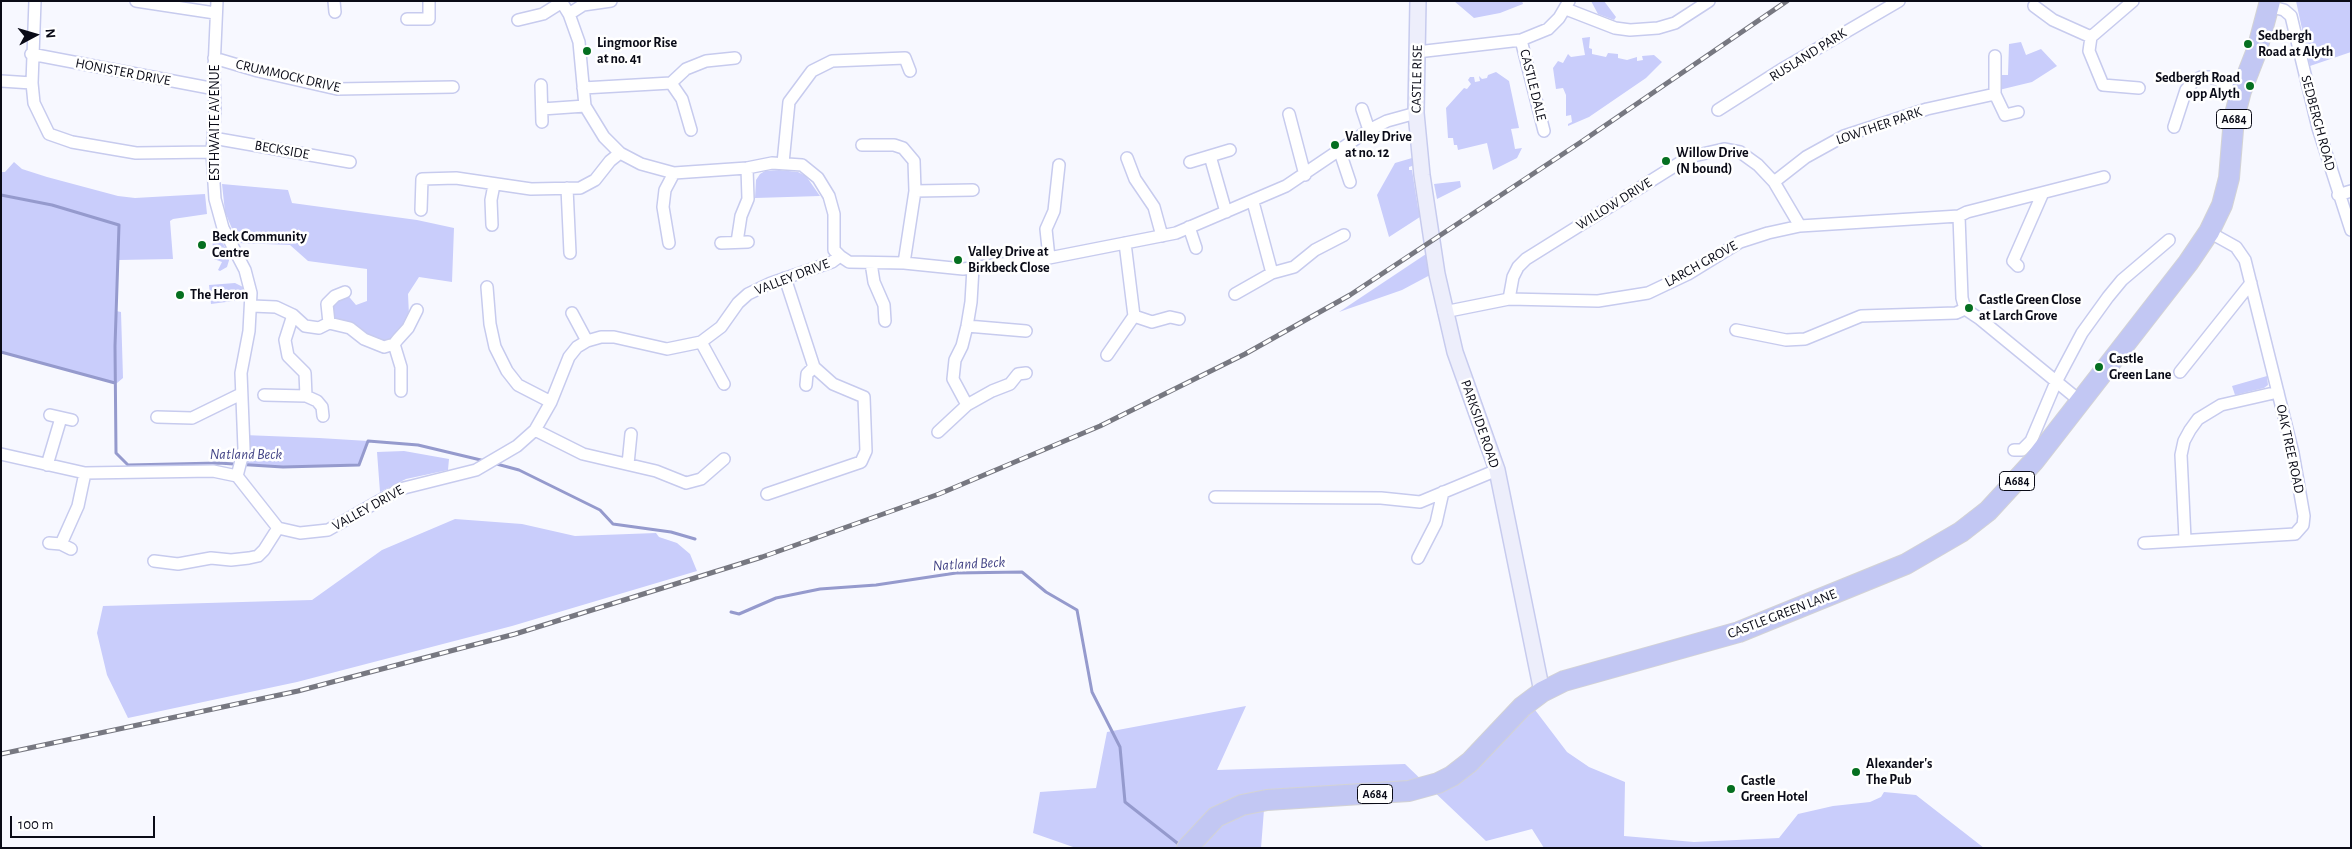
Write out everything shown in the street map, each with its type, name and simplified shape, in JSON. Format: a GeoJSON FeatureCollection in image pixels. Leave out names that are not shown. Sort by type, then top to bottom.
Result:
{"type":"FeatureCollection","features":[{"type":"Feature","properties":{"kind":"highway","name":"CASTLE GREEN LANE"},"geometry":{"type":"LineString","coordinates":[[1542,692],[1564,681],[1592,672],[1733,634],[1867,581],[1929,552],[1961,532],[2010,489],[2188,264],[2208,232],[2222,205],[2229,178],[2234,118],[2241,91],[2257,50],[2269,4]]}},
{"type":"Feature","properties":{"kind":"highway","name":"A684"},"geometry":{"type":"LineString","coordinates":[[1187,848],[1216,818],[1242,805],[1267,800],[1409,791],[1438,783],[1452,776],[1470,762],[1522,707],[1542,692]]}},
{"type":"Feature","properties":{"kind":"street"},"geometry":{"type":"LineString","coordinates":[[35,1],[31,54],[34,104],[50,134],[72,142],[136,152],[212,152]]}},
{"type":"Feature","properties":{"kind":"street"},"geometry":{"type":"LineString","coordinates":[[136,1],[215,13]]}},
{"type":"Feature","properties":{"kind":"street","name":"ESTHWAITE AVENUE"},"geometry":{"type":"LineString","coordinates":[[217,1],[215,13],[215,89],[212,152],[218,213],[223,228],[245,270],[252,306],[241,373],[244,450],[239,468]]}},
{"type":"Feature","properties":{"kind":"street"},"geometry":{"type":"LineString","coordinates":[[408,19],[428,19],[429,1]]}},
{"type":"Feature","properties":{"kind":"street"},"geometry":{"type":"LineString","coordinates":[[569,14],[583,5],[611,1]]}},
{"type":"Feature","properties":{"kind":"street","name":"CASTLE RISE"},"geometry":{"type":"LineString","coordinates":[[1418,1],[1416,113],[1420,156]]}},
{"type":"Feature","properties":{"kind":"street"},"geometry":{"type":"LineString","coordinates":[[1418,52],[1522,40],[1548,29],[1568,5],[1615,28],[1630,30],[1658,28],[1675,23],[1689,16],[1709,1]]}},
{"type":"Feature","properties":{"kind":"street","name":"RUSLAND PARK"},"geometry":{"type":"LineString","coordinates":[[1718,110],[1784,68],[1899,1]]}},
{"type":"Feature","properties":{"kind":"street"},"geometry":{"type":"LineString","coordinates":[[2133,1],[2091,37],[2089,51],[2103,85],[2139,88]]}},
{"type":"Feature","properties":{"kind":"street"},"geometry":{"type":"LineString","coordinates":[[518,20],[543,14],[561,2],[569,14],[579,42],[585,106],[604,137],[620,153],[641,164],[674,173],[747,168],[784,162],[807,168],[824,186],[834,214],[834,250],[840,256]]}},
{"type":"Feature","properties":{"kind":"street","name":"SEDBERGH ROAD"},"geometry":{"type":"LineString","coordinates":[[2269,4],[2284,10],[2291,16],[2318,128],[2338,195],[2351,230]]}},
{"type":"Feature","properties":{"kind":"street"},"geometry":{"type":"LineString","coordinates":[[2034,6],[2053,20],[2091,37]]}},
{"type":"Feature","properties":{"kind":"street","name":"CASTLE DALE"},"geometry":{"type":"LineString","coordinates":[[1522,40],[1544,131]]}},
{"type":"Feature","properties":{"kind":"street","name":"HONISTER DRIVE"},"geometry":{"type":"LineString","coordinates":[[31,54],[215,89]]}},
{"type":"Feature","properties":{"kind":"street"},"geometry":{"type":"LineString","coordinates":[[1995,56],[1995,94],[2005,115],[2018,112]]}},
{"type":"Feature","properties":{"kind":"street","name":"CRUMMOCK DRIVE"},"geometry":{"type":"LineString","coordinates":[[214,58],[258,71],[336,89],[453,87]]}},
{"type":"Feature","properties":{"kind":"street"},"geometry":{"type":"LineString","coordinates":[[583,88],[671,83],[686,69],[706,61],[735,58]]}},
{"type":"Feature","properties":{"kind":"street"},"geometry":{"type":"LineString","coordinates":[[784,162],[789,102],[812,71],[832,60],[905,58],[910,71]]}},
{"type":"Feature","properties":{"kind":"street"},"geometry":{"type":"LineString","coordinates":[[2174,127],[2186,90],[2194,81],[2201,77],[2211,77],[2241,91]]}},
{"type":"Feature","properties":{"kind":"street"},"geometry":{"type":"LineString","coordinates":[[1,81],[32,83]]}},
{"type":"Feature","properties":{"kind":"street"},"geometry":{"type":"LineString","coordinates":[[671,83],[682,99],[691,130]]}},
{"type":"Feature","properties":{"kind":"street"},"geometry":{"type":"LineString","coordinates":[[541,84],[542,122]]}},
{"type":"Feature","properties":{"kind":"street","name":"LOWTHER PARK"},"geometry":{"type":"LineString","coordinates":[[1774,182],[1806,157],[1844,136],[1927,109],[1995,94]]}},
{"type":"Feature","properties":{"kind":"street"},"geometry":{"type":"LineString","coordinates":[[542,109],[585,106]]}},
{"type":"Feature","properties":{"kind":"street"},"geometry":{"type":"LineString","coordinates":[[1362,109],[1369,130]]}},
{"type":"Feature","properties":{"kind":"street","name":"VALLEY DRIVE"},"geometry":{"type":"LineString","coordinates":[[278,528],[300,533],[328,530],[400,489],[420,482],[465,473],[485,465],[517,446],[535,430],[551,402],[569,357],[576,347],[587,341],[601,337],[614,337],[667,348],[701,342],[721,327],[738,303],[748,294],[785,278],[832,262],[840,256],[849,262],[904,263],[963,269],[1049,258],[1162,236],[1252,202],[1305,175],[1339,149],[1369,130],[1387,121],[1416,113]]}},
{"type":"Feature","properties":{"kind":"street"},"geometry":{"type":"LineString","coordinates":[[1289,114],[1305,175]]}},
{"type":"Feature","properties":{"kind":"street","name":"BECKSIDE"},"geometry":{"type":"LineString","coordinates":[[213,138],[350,162]]}},
{"type":"Feature","properties":{"kind":"street"},"geometry":{"type":"LineString","coordinates":[[862,145],[894,145],[903,148],[914,161],[915,191],[904,263]]}},
{"type":"Feature","properties":{"kind":"street"},"geometry":{"type":"LineString","coordinates":[[1339,149],[1350,182]]}},
{"type":"Feature","properties":{"kind":"street","name":"WILLOW DRIVE"},"geometry":{"type":"LineString","coordinates":[[1509,299],[1513,277],[1518,267],[1526,259],[1689,157],[1724,149],[1740,152],[1758,165],[1774,182],[1800,226]]}},
{"type":"Feature","properties":{"kind":"street"},"geometry":{"type":"LineString","coordinates":[[1190,162],[1230,150]]}},
{"type":"Feature","properties":{"kind":"street"},"geometry":{"type":"LineString","coordinates":[[420,210],[422,179],[456,178],[532,189],[580,188],[596,180],[610,161],[620,153]]}},
{"type":"Feature","properties":{"kind":"street"},"geometry":{"type":"LineString","coordinates":[[1210,156],[1226,212]]}},
{"type":"Feature","properties":{"kind":"street","name":"PARKSIDE ROAD"},"geometry":{"type":"LineString","coordinates":[[1420,156],[1430,233],[1444,312],[1455,352],[1497,470],[1542,692]]}},
{"type":"Feature","properties":{"kind":"street"},"geometry":{"type":"LineString","coordinates":[[1127,158],[1135,179],[1154,207],[1162,236]]}},
{"type":"Feature","properties":{"kind":"street"},"geometry":{"type":"LineString","coordinates":[[1049,258],[1046,229],[1054,211],[1059,165]]}},
{"type":"Feature","properties":{"kind":"street"},"geometry":{"type":"LineString","coordinates":[[721,243],[742,242],[741,216],[748,199],[747,168]]}},
{"type":"Feature","properties":{"kind":"street"},"geometry":{"type":"LineString","coordinates":[[668,243],[663,207],[665,190],[674,173]]}},
{"type":"Feature","properties":{"kind":"street","name":"LARCH GROVE"},"geometry":{"type":"LineString","coordinates":[[1444,312],[1509,299],[1598,301],[1648,293],[1688,274],[1740,242],[1800,226],[1959,216],[1967,212],[2042,195],[2104,177]]}},
{"type":"Feature","properties":{"kind":"street"},"geometry":{"type":"LineString","coordinates":[[492,225],[491,200],[494,185]]}},
{"type":"Feature","properties":{"kind":"street"},"geometry":{"type":"LineString","coordinates":[[567,188],[570,253]]}},
{"type":"Feature","properties":{"kind":"street"},"geometry":{"type":"LineString","coordinates":[[915,191],[972,190]]}},
{"type":"Feature","properties":{"kind":"street"},"geometry":{"type":"LineString","coordinates":[[2338,195],[2351,191]]}},
{"type":"Feature","properties":{"kind":"street"},"geometry":{"type":"LineString","coordinates":[[2018,266],[2013,261],[2042,195]]}},
{"type":"Feature","properties":{"kind":"street"},"geometry":{"type":"LineString","coordinates":[[1252,202],[1272,273]]}},
{"type":"Feature","properties":{"kind":"street"},"geometry":{"type":"LineString","coordinates":[[1959,216],[1962,298],[1965,309],[1980,319],[2080,401]]}},
{"type":"Feature","properties":{"kind":"street"},"geometry":{"type":"LineString","coordinates":[[1189,227],[1196,248]]}},
{"type":"Feature","properties":{"kind":"street","name":"OAK TREE ROAD"},"geometry":{"type":"LineString","coordinates":[[2144,543],[2185,539],[2295,534],[2301,531],[2304,516],[2293,453],[2242,253],[2236,247],[2208,232]]}},
{"type":"Feature","properties":{"kind":"street"},"geometry":{"type":"LineString","coordinates":[[1235,294],[1272,273],[1294,267],[1315,250],[1344,236]]}},
{"type":"Feature","properties":{"kind":"street"},"geometry":{"type":"LineString","coordinates":[[2014,450],[2022,450],[2031,441],[2056,382],[2082,333],[2108,297],[2122,280],[2169,240]]}},
{"type":"Feature","properties":{"kind":"street"},"geometry":{"type":"LineString","coordinates":[[1107,355],[1134,316],[1125,243]]}},
{"type":"Feature","properties":{"kind":"street"},"geometry":{"type":"LineString","coordinates":[[871,263],[874,282],[884,305],[885,321]]}},
{"type":"Feature","properties":{"kind":"street"},"geometry":{"type":"LineString","coordinates":[[967,405],[953,379],[954,360],[962,346],[967,326],[973,268]]}},
{"type":"Feature","properties":{"kind":"street"},"geometry":{"type":"LineString","coordinates":[[767,494],[860,462],[866,451],[864,397],[833,384],[814,367],[785,278]]}},
{"type":"Feature","properties":{"kind":"street"},"geometry":{"type":"LineString","coordinates":[[2180,372],[2251,283]]}},
{"type":"Feature","properties":{"kind":"street"},"geometry":{"type":"LineString","coordinates":[[329,323],[327,304],[335,296],[345,292]]}},
{"type":"Feature","properties":{"kind":"street"},"geometry":{"type":"LineString","coordinates":[[492,294],[495,347],[507,371],[518,385],[551,402]]}},
{"type":"Feature","properties":{"kind":"street"},"geometry":{"type":"LineString","coordinates":[[252,306],[276,307],[293,315],[305,326],[319,328],[329,323],[350,328],[364,339],[384,347],[394,344],[408,328],[417,310]]}},
{"type":"Feature","properties":{"kind":"street"},"geometry":{"type":"LineString","coordinates":[[1736,330],[1786,340],[1805,339],[1861,316],[1956,313],[1965,309]]}},
{"type":"Feature","properties":{"kind":"street"},"geometry":{"type":"LineString","coordinates":[[572,313],[587,341]]}},
{"type":"Feature","properties":{"kind":"street"},"geometry":{"type":"LineString","coordinates":[[293,315],[285,340],[288,356],[305,373],[306,396]]}},
{"type":"Feature","properties":{"kind":"street"},"geometry":{"type":"LineString","coordinates":[[1134,316],[1152,322],[1170,317],[1179,319]]}},
{"type":"Feature","properties":{"kind":"street"},"geometry":{"type":"LineString","coordinates":[[967,326],[1026,331]]}},
{"type":"Feature","properties":{"kind":"street"},"geometry":{"type":"LineString","coordinates":[[701,342],[724,384]]}},
{"type":"Feature","properties":{"kind":"street"},"geometry":{"type":"LineString","coordinates":[[394,344],[401,367],[401,391]]}},
{"type":"Feature","properties":{"kind":"street"},"geometry":{"type":"LineString","coordinates":[[806,385],[807,374],[814,367]]}},
{"type":"Feature","properties":{"kind":"street"},"geometry":{"type":"LineString","coordinates":[[938,432],[967,405],[992,391],[1010,384],[1018,374],[1026,373]]}},
{"type":"Feature","properties":{"kind":"street"},"geometry":{"type":"LineString","coordinates":[[2185,539],[2181,455],[2184,441],[2190,430],[2198,419],[2222,405],[2278,392]]}},
{"type":"Feature","properties":{"kind":"street"},"geometry":{"type":"LineString","coordinates":[[158,416],[192,418],[241,394]]}},
{"type":"Feature","properties":{"kind":"street"},"geometry":{"type":"LineString","coordinates":[[264,395],[306,396],[317,401],[322,407],[324,416]]}},
{"type":"Feature","properties":{"kind":"street"},"geometry":{"type":"LineString","coordinates":[[47,465],[61,418]]}},
{"type":"Feature","properties":{"kind":"street"},"geometry":{"type":"LineString","coordinates":[[535,430],[583,454],[605,461],[656,471],[686,483],[701,479],[724,460]]}},
{"type":"Feature","properties":{"kind":"street"},"geometry":{"type":"LineString","coordinates":[[628,464],[632,434]]}},
{"type":"Feature","properties":{"kind":"street"},"geometry":{"type":"LineString","coordinates":[[1,454],[86,473],[213,471],[239,468],[278,528],[258,556],[231,560],[211,558],[178,564],[154,561]]}},
{"type":"Feature","properties":{"kind":"street"},"geometry":{"type":"LineString","coordinates":[[1215,497],[1381,498],[1420,502],[1497,470]]}},
{"type":"Feature","properties":{"kind":"street"},"geometry":{"type":"LineString","coordinates":[[60,545],[78,506],[86,473]]}},
{"type":"Feature","properties":{"kind":"street"},"geometry":{"type":"LineString","coordinates":[[1418,558],[1436,523],[1444,492]]}},
{"type":"Feature","properties":{"kind":"shaded area"},"geometry":{"type":"Polygon","coordinates":[[[1454,1],[1522,1],[1523,4],[1500,13],[1474,18],[1454,1]]]}},
{"type":"Feature","properties":{"kind":"shaded area"},"geometry":{"type":"Polygon","coordinates":[[[1591,1],[1604,1],[1616,17],[1614,20],[1598,14],[1591,1]]]}},
{"type":"Feature","properties":{"kind":"shaded area"},"geometry":{"type":"Polygon","coordinates":[[[2296,1],[2351,1],[2351,52],[2310,66],[2296,1]]]}},
{"type":"Feature","properties":{"kind":"shaded area"},"geometry":{"type":"Polygon","coordinates":[[[1590,37],[1589,48],[1592,49],[1592,54],[1606,57],[1608,53],[1618,54],[1618,58],[1627,60],[1637,57],[1637,61],[1643,60],[1642,56],[1654,55],[1662,62],[1646,78],[1589,117],[1568,126],[1572,122],[1571,115],[1566,116],[1566,95],[1563,88],[1556,89],[1553,68],[1558,61],[1563,63],[1568,54],[1571,57],[1585,55],[1582,38],[1590,37]]]}},
{"type":"Feature","properties":{"kind":"shaded area"},"geometry":{"type":"Polygon","coordinates":[[[2021,42],[2026,55],[2041,49],[2057,66],[2032,82],[1999,90],[1999,75],[2008,75],[2009,44],[2021,42]]]}},
{"type":"Feature","properties":{"kind":"shaded area"},"geometry":{"type":"Polygon","coordinates":[[[1496,72],[1509,81],[1519,128],[1511,129],[1515,149],[1522,148],[1517,158],[1493,170],[1487,143],[1458,150],[1457,145],[1454,145],[1453,138],[1448,138],[1446,108],[1464,88],[1467,89],[1471,84],[1468,80],[1470,77],[1474,77],[1475,82],[1480,81],[1479,76],[1482,79],[1487,78],[1488,75],[1496,72]]]}},
{"type":"Feature","properties":{"kind":"shaded area"},"geometry":{"type":"Polygon","coordinates":[[[1412,158],[1412,166],[1409,167],[1409,170],[1412,170],[1418,208],[1422,210],[1423,215],[1389,237],[1377,195],[1395,163],[1412,158]]]}},
{"type":"Feature","properties":{"kind":"shaded area"},"geometry":{"type":"Polygon","coordinates":[[[14,162],[22,169],[118,196],[135,198],[205,194],[207,214],[170,221],[173,259],[118,260],[116,311],[121,312],[123,378],[117,383],[1,352],[1,172],[5,172],[14,162]]]}},
{"type":"Feature","properties":{"kind":"shaded area"},"geometry":{"type":"Polygon","coordinates":[[[765,171],[798,172],[806,176],[820,196],[755,198],[756,180],[760,174],[765,171]]]}},
{"type":"Feature","properties":{"kind":"shaded area"},"geometry":{"type":"Polygon","coordinates":[[[1460,181],[1461,187],[1437,199],[1434,184],[1460,181]]]}},
{"type":"Feature","properties":{"kind":"shaded area"},"geometry":{"type":"Polygon","coordinates":[[[222,184],[288,190],[292,203],[417,220],[454,228],[452,282],[419,277],[408,294],[409,315],[402,329],[384,347],[329,323],[327,304],[345,292],[356,305],[367,301],[367,269],[308,261],[290,245],[238,243],[225,212],[222,184]]]}},
{"type":"Feature","properties":{"kind":"shaded area"},"geometry":{"type":"Polygon","coordinates":[[[219,236],[230,257],[227,267],[220,271],[218,270],[222,262],[214,259],[212,237],[219,236]]]}},
{"type":"Feature","properties":{"kind":"shaded area"},"geometry":{"type":"Polygon","coordinates":[[[1429,252],[1432,274],[1402,290],[1339,312],[1429,252]]]}},
{"type":"Feature","properties":{"kind":"shaded area"},"geometry":{"type":"Polygon","coordinates":[[[235,283],[243,287],[241,300],[211,304],[209,285],[235,283]]]}},
{"type":"Feature","properties":{"kind":"shaded area"},"geometry":{"type":"Polygon","coordinates":[[[2267,376],[2268,385],[2264,388],[2235,395],[2232,386],[2267,376]]]}},
{"type":"Feature","properties":{"kind":"shaded area"},"geometry":{"type":"Polygon","coordinates":[[[244,435],[368,441],[359,465],[283,467],[239,464],[244,435]]]}},
{"type":"Feature","properties":{"kind":"shaded area"},"geometry":{"type":"Polygon","coordinates":[[[404,451],[449,459],[448,470],[406,479],[380,492],[377,452],[404,451]]]}},
{"type":"Feature","properties":{"kind":"shaded area"},"geometry":{"type":"Polygon","coordinates":[[[455,519],[522,524],[575,536],[656,533],[659,537],[677,543],[690,554],[697,571],[512,626],[297,682],[128,718],[107,675],[97,633],[103,606],[312,600],[382,550],[455,519]]]}},
{"type":"Feature","properties":{"kind":"shaded area"},"geometry":{"type":"Polygon","coordinates":[[[1529,702],[1567,752],[1589,767],[1625,782],[1624,836],[1694,842],[1779,838],[1798,814],[1833,806],[1870,802],[1881,797],[1884,792],[1916,795],[1984,848],[1544,848],[1532,829],[1486,841],[1429,787],[1529,702]]]}},
{"type":"Feature","properties":{"kind":"shaded area"},"geometry":{"type":"Polygon","coordinates":[[[1246,706],[1217,770],[1405,764],[1429,787],[1265,797],[1261,848],[1076,848],[1033,833],[1040,792],[1096,788],[1107,732],[1246,706]]]}},
{"type":"Feature","properties":{"kind":"waterway","name":"Natland Beck"},"geometry":{"type":"LineString","coordinates":[[1,195],[52,205],[119,225],[115,346],[116,453],[128,465],[218,463],[283,467],[359,465],[368,441],[418,445],[485,461]]}},
{"type":"Feature","properties":{"kind":"waterway"},"geometry":{"type":"LineString","coordinates":[[1,352],[115,383]]}},
{"type":"Feature","properties":{"kind":"waterway","name":"Natland Beck"},"geometry":{"type":"LineString","coordinates":[[493,463],[519,470],[600,510],[613,524],[671,532],[695,539]]}},
{"type":"Feature","properties":{"kind":"waterway","name":"Natland Beck"},"geometry":{"type":"LineString","coordinates":[[731,612],[739,614],[776,598],[820,589],[876,585],[956,573],[1022,572],[1046,592],[1077,610],[1092,692],[1120,747],[1125,802],[1181,846]]}},
{"type":"Feature","properties":{"kind":"railway"},"geometry":{"type":"LineString","coordinates":[[1,754],[298,691],[515,634],[762,557],[939,494],[1100,426],[1245,354],[1350,295],[1581,142],[1787,1]]}},
{"type":"Feature","properties":{"kind":"place","name":"Sedbergh Road at Alyth"},"geometry":{"type":"Point","coordinates":[2248,44]}},
{"type":"Feature","properties":{"kind":"place","name":"Lingmoor Rise at no. 41"},"geometry":{"type":"Point","coordinates":[587,51]}},
{"type":"Feature","properties":{"kind":"place","name":"Sedbergh Road opp Alyth"},"geometry":{"type":"Point","coordinates":[2250,86]}},
{"type":"Feature","properties":{"kind":"place","name":"Valley Drive at no. 12"},"geometry":{"type":"Point","coordinates":[1335,145]}},
{"type":"Feature","properties":{"kind":"place","name":"Willow Drive (N bound)"},"geometry":{"type":"Point","coordinates":[1666,161]}},
{"type":"Feature","properties":{"kind":"place","name":"Beck Community Centre"},"geometry":{"type":"Point","coordinates":[202,245]}},
{"type":"Feature","properties":{"kind":"place","name":"Valley Drive at Birkbeck Close"},"geometry":{"type":"Point","coordinates":[958,260]}},
{"type":"Feature","properties":{"kind":"place","name":"The Heron"},"geometry":{"type":"Point","coordinates":[180,295]}},
{"type":"Feature","properties":{"kind":"place","name":"Castle Green Close at Larch Grove"},"geometry":{"type":"Point","coordinates":[1969,308]}},
{"type":"Feature","properties":{"kind":"place","name":"Castle Green Lane"},"geometry":{"type":"Point","coordinates":[2099,367]}},
{"type":"Feature","properties":{"kind":"place","name":"Alexander's The Pub"},"geometry":{"type":"Point","coordinates":[1856,772]}},
{"type":"Feature","properties":{"kind":"place","name":"Castle Green Hotel"},"geometry":{"type":"Point","coordinates":[1731,789]}}]}
